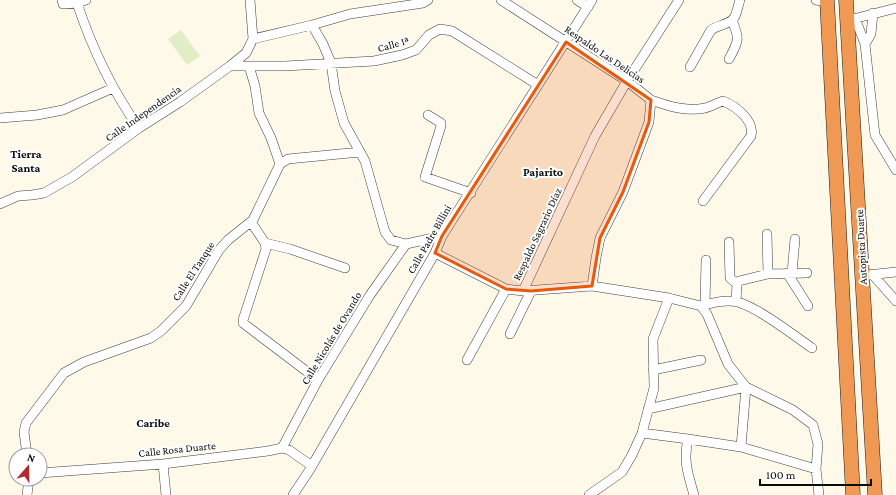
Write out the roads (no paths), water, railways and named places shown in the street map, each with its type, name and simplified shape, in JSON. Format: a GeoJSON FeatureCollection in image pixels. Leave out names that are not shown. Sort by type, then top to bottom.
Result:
{"type":"FeatureCollection","features":[{"type":"Feature","properties":{"kind":"highway","name":"Autopista Duarte"},"geometry":{"type":"LineString","coordinates":[[846,0],[851,19],[868,275],[875,495]]}},
{"type":"Feature","properties":{"kind":"highway","name":"Autopista Duarte"},"geometry":{"type":"LineString","coordinates":[[824,1],[842,275],[853,495]]}},
{"type":"Feature","properties":{"kind":"highway"},"geometry":{"type":"LineString","coordinates":[[842,275],[868,275]]}},
{"type":"Feature","properties":{"kind":"street"},"geometry":{"type":"LineString","coordinates":[[62,0],[63,4],[81,2],[86,30],[113,88],[123,106],[139,128]]}},
{"type":"Feature","properties":{"kind":"street"},"geometry":{"type":"LineString","coordinates":[[250,0],[253,39],[350,14],[422,3],[428,0]]}},
{"type":"Feature","properties":{"kind":"street","name":"Respaldo Las Delicias"},"geometry":{"type":"LineString","coordinates":[[500,0],[627,81],[651,100],[674,108],[694,109],[704,108],[723,101],[739,111],[746,118],[751,127],[751,136],[703,201]]}},
{"type":"Feature","properties":{"kind":"street"},"geometry":{"type":"LineString","coordinates":[[577,0],[590,3]]}},
{"type":"Feature","properties":{"kind":"street","name":"Respaldo Sagrario Díaz"},"geometry":{"type":"LineString","coordinates":[[510,334],[527,291],[595,136],[627,81],[679,0]]}},
{"type":"Feature","properties":{"kind":"street"},"geometry":{"type":"LineString","coordinates":[[690,67],[711,30],[716,26],[735,18],[740,0]]}},
{"type":"Feature","properties":{"kind":"street","name":"Calle Padre Billini"},"geometry":{"type":"LineString","coordinates":[[293,495],[312,466],[435,253],[442,236],[471,193],[590,3]]}},
{"type":"Feature","properties":{"kind":"street"},"geometry":{"type":"LineString","coordinates":[[896,8],[851,19],[865,44],[875,135],[896,170]]}},
{"type":"Feature","properties":{"kind":"street"},"geometry":{"type":"LineString","coordinates":[[865,44],[871,34],[873,14]]}},
{"type":"Feature","properties":{"kind":"street"},"geometry":{"type":"LineString","coordinates":[[729,59],[739,37],[732,20]]}},
{"type":"Feature","properties":{"kind":"street"},"geometry":{"type":"LineString","coordinates":[[312,25],[324,44],[331,63],[335,91],[344,123],[365,161],[385,232],[391,240],[406,244],[442,236]]}},
{"type":"Feature","properties":{"kind":"street","name":"Calle 1ª"},"geometry":{"type":"LineString","coordinates":[[230,66],[374,61],[402,55],[416,50],[429,35],[440,29],[452,31],[538,85]]}},
{"type":"Feature","properties":{"kind":"street","name":"Calle Independencia"},"geometry":{"type":"LineString","coordinates":[[0,204],[18,196],[44,193],[72,177],[139,128],[180,102],[230,66],[246,53],[253,39]]}},
{"type":"Feature","properties":{"kind":"street"},"geometry":{"type":"LineString","coordinates":[[249,66],[255,86],[259,113],[271,138],[280,164],[288,159],[360,152]]}},
{"type":"Feature","properties":{"kind":"street"},"geometry":{"type":"LineString","coordinates":[[0,118],[37,115],[63,110],[113,88]]}},
{"type":"Feature","properties":{"kind":"street"},"geometry":{"type":"LineString","coordinates":[[592,286],[600,238],[623,192],[649,122],[651,100]]}},
{"type":"Feature","properties":{"kind":"street"},"geometry":{"type":"LineString","coordinates":[[428,115],[441,124],[441,126],[425,177],[471,193]]}},
{"type":"Feature","properties":{"kind":"street","name":"Calle El Tanque"},"geometry":{"type":"LineString","coordinates":[[26,447],[24,432],[26,423],[64,373],[84,362],[151,338],[161,331],[186,306],[219,250],[228,240],[251,222],[280,164]]}},
{"type":"Feature","properties":{"kind":"street"},"geometry":{"type":"LineString","coordinates":[[251,222],[265,243],[266,249],[242,320],[243,323],[318,380]]}},
{"type":"Feature","properties":{"kind":"street"},"geometry":{"type":"LineString","coordinates":[[767,234],[768,274]]}},
{"type":"Feature","properties":{"kind":"street"},"geometry":{"type":"LineString","coordinates":[[795,240],[790,273],[808,306]]}},
{"type":"Feature","properties":{"kind":"street"},"geometry":{"type":"LineString","coordinates":[[729,242],[730,278],[736,284],[736,302]]}},
{"type":"Feature","properties":{"kind":"street"},"geometry":{"type":"LineString","coordinates":[[265,243],[290,249],[345,268]]}},
{"type":"Feature","properties":{"kind":"street","name":"Calle Nicolás de Ovando"},"geometry":{"type":"LineString","coordinates":[[282,448],[318,380],[370,295],[406,244]]}},
{"type":"Feature","properties":{"kind":"street"},"geometry":{"type":"LineString","coordinates":[[435,253],[506,289],[527,291],[592,286],[703,305],[736,302],[749,307],[773,321],[812,348]]}},
{"type":"Feature","properties":{"kind":"street"},"geometry":{"type":"LineString","coordinates":[[706,260],[703,305],[728,364],[746,387],[793,410],[813,425],[818,444],[816,469],[819,495]]}},
{"type":"Feature","properties":{"kind":"street"},"geometry":{"type":"LineString","coordinates":[[868,275],[896,272]]}},
{"type":"Feature","properties":{"kind":"street"},"geometry":{"type":"LineString","coordinates":[[736,284],[739,281],[768,274],[807,274]]}},
{"type":"Feature","properties":{"kind":"street"},"geometry":{"type":"LineString","coordinates":[[868,275],[896,301]]}},
{"type":"Feature","properties":{"kind":"street"},"geometry":{"type":"LineString","coordinates":[[467,360],[506,289]]}},
{"type":"Feature","properties":{"kind":"street"},"geometry":{"type":"LineString","coordinates":[[589,495],[622,472],[642,433],[654,389],[653,339],[669,298]]}},
{"type":"Feature","properties":{"kind":"street"},"geometry":{"type":"LineString","coordinates":[[653,370],[701,360]]}},
{"type":"Feature","properties":{"kind":"street"},"geometry":{"type":"LineString","coordinates":[[648,409],[746,387]]}},
{"type":"Feature","properties":{"kind":"street"},"geometry":{"type":"LineString","coordinates":[[741,447],[746,387]]}},
{"type":"Feature","properties":{"kind":"street"},"geometry":{"type":"LineString","coordinates":[[642,433],[741,447],[816,469]]}},
{"type":"Feature","properties":{"kind":"street"},"geometry":{"type":"LineString","coordinates":[[688,439],[685,452],[686,467],[694,495]]}},
{"type":"Feature","properties":{"kind":"street"},"geometry":{"type":"LineString","coordinates":[[282,448],[289,450],[312,466]]}},
{"type":"Feature","properties":{"kind":"street","name":"Calle Rosa Duarte"},"geometry":{"type":"LineString","coordinates":[[48,472],[162,464],[282,448]]}},
{"type":"Feature","properties":{"kind":"street"},"geometry":{"type":"LineString","coordinates":[[162,464],[166,495]]}},
{"type":"Feature","properties":{"kind":"district","name":"Tierra Santa"},"geometry":{"type":"Point","coordinates":[26,161]}},
{"type":"Feature","properties":{"kind":"district","name":"Pajarito"},"geometry":{"type":"Point","coordinates":[543,172]}},
{"type":"Feature","properties":{"kind":"district","name":"Caribe"},"geometry":{"type":"Point","coordinates":[153,423]}}]}
